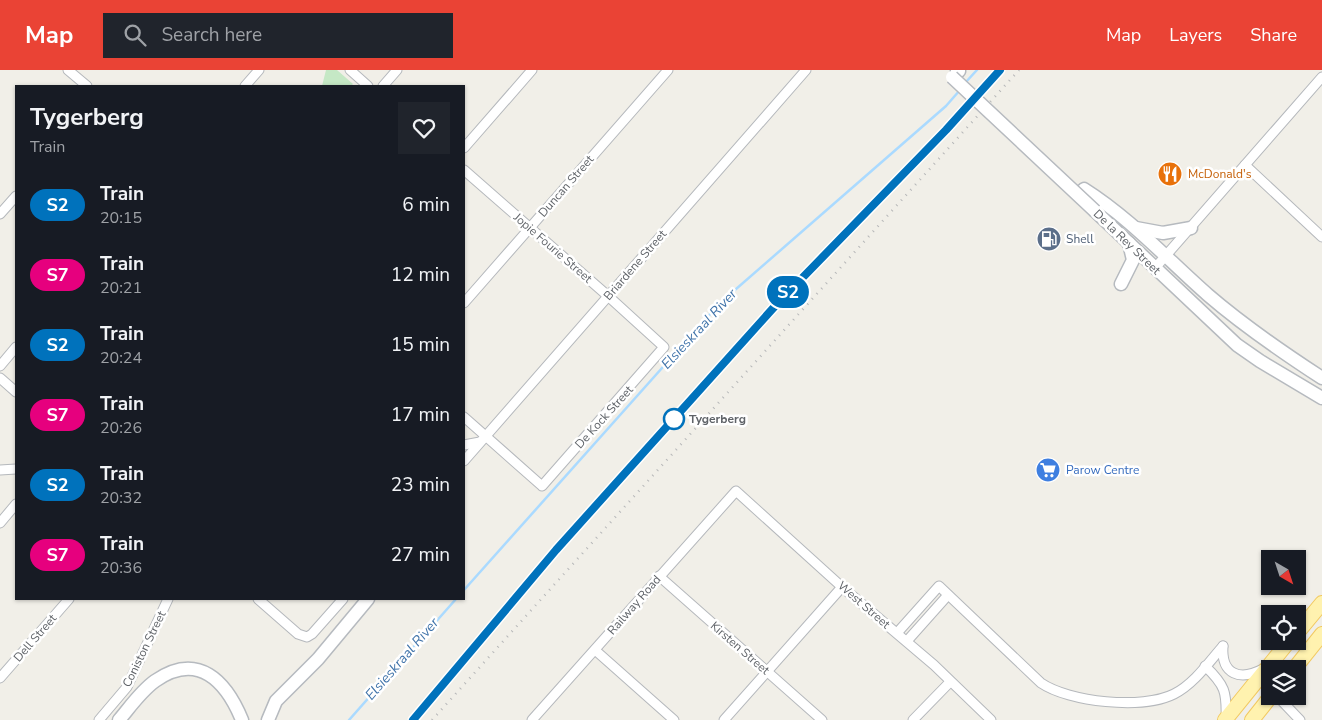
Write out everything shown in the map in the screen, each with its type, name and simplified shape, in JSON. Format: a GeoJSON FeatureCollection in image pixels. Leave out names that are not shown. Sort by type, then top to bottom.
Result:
{"type":"FeatureCollection","features":[{"type":"Feature","properties":{"kind":"main road","name":"De la Rey Street"},"geometry":{"type":"LineString","coordinates":[[953,72],[1084,189],[1118,212],[1256,335],[1322,378]]}},
{"type":"Feature","properties":{"kind":"main road","name":"De la Rey Street"},"geometry":{"type":"LineString","coordinates":[[953,72],[1094,211],[1237,345],[1322,398]]}},
{"type":"Feature","properties":{"kind":"main road"},"geometry":{"type":"LineString","coordinates":[[1136,228],[1163,233],[1191,228]]}},
{"type":"Feature","properties":{"kind":"main road"},"geometry":{"type":"LineString","coordinates":[[1121,284],[1133,260],[1129,243]]}},
{"type":"Feature","properties":{"kind":"main road"},"geometry":{"type":"LineString","coordinates":[[1210,296],[1222,316],[1282,363],[1286,377]]}},
{"type":"Feature","properties":{"kind":"main road"},"geometry":{"type":"LineString","coordinates":[[268,720],[276,702],[318,659],[367,600]]}},
{"type":"Feature","properties":{"kind":"main road"},"geometry":{"type":"LineString","coordinates":[[1306,622],[1322,603]]}},
{"type":"Feature","properties":{"kind":"main road"},"geometry":{"type":"LineString","coordinates":[[1301,660],[1322,634]]}},
{"type":"Feature","properties":{"kind":"main road"},"geometry":{"type":"LineString","coordinates":[[1274,660],[1282,650]]}},
{"type":"Feature","properties":{"kind":"main road"},"geometry":{"type":"LineString","coordinates":[[118,720],[155,681],[169,673],[184,669],[198,670],[218,680],[232,698],[242,720]]}},
{"type":"Feature","properties":{"kind":"main road"},"geometry":{"type":"LineString","coordinates":[[1225,719],[1261,675]]}},
{"type":"Feature","properties":{"kind":"main road"},"geometry":{"type":"LineString","coordinates":[[1252,720],[1264,705]]}},
{"type":"Feature","properties":{"kind":"street"},"geometry":{"type":"LineString","coordinates":[[68,70],[86,85]]}},
{"type":"Feature","properties":{"kind":"street"},"geometry":{"type":"LineString","coordinates":[[246,85],[259,70]]}},
{"type":"Feature","properties":{"kind":"street"},"geometry":{"type":"LineString","coordinates":[[350,70],[367,85]]}},
{"type":"Feature","properties":{"kind":"street"},"geometry":{"type":"LineString","coordinates":[[384,85],[397,70]]}},
{"type":"Feature","properties":{"kind":"street"},"geometry":{"type":"LineString","coordinates":[[465,147],[532,70]]}},
{"type":"Feature","properties":{"kind":"street","name":"Duncan Street"},"geometry":{"type":"LineString","coordinates":[[465,302],[668,70]]}},
{"type":"Feature","properties":{"kind":"street","name":"Briardene Street"},"geometry":{"type":"LineString","coordinates":[[465,460],[806,70]]}},
{"type":"Feature","properties":{"kind":"street"},"geometry":{"type":"LineString","coordinates":[[1155,268],[1322,77]]}},
{"type":"Feature","properties":{"kind":"street"},"geometry":{"type":"LineString","coordinates":[[1246,165],[1322,236]]}},
{"type":"Feature","properties":{"kind":"street","name":"Jopie Fourie Street"},"geometry":{"type":"LineString","coordinates":[[465,171],[664,347]]}},
{"type":"Feature","properties":{"kind":"street"},"geometry":{"type":"LineString","coordinates":[[0,214],[15,197]]}},
{"type":"Feature","properties":{"kind":"street","name":"De Kock Street"},"geometry":{"type":"LineString","coordinates":[[483,439],[542,486],[664,347]]}},
{"type":"Feature","properties":{"kind":"street"},"geometry":{"type":"LineString","coordinates":[[0,366],[15,348]]}},
{"type":"Feature","properties":{"kind":"street"},"geometry":{"type":"LineString","coordinates":[[0,378],[15,391]]}},
{"type":"Feature","properties":{"kind":"street"},"geometry":{"type":"LineString","coordinates":[[465,418],[483,439],[465,445]]}},
{"type":"Feature","properties":{"kind":"street"},"geometry":{"type":"LineString","coordinates":[[0,470],[15,469]]}},
{"type":"Feature","properties":{"kind":"street","name":"Railway Road"},"geometry":{"type":"LineString","coordinates":[[532,720],[736,491]]}},
{"type":"Feature","properties":{"kind":"street","name":"West Street"},"geometry":{"type":"LineString","coordinates":[[736,491],[842,586],[907,641],[991,720]]}},
{"type":"Feature","properties":{"kind":"street"},"geometry":{"type":"LineString","coordinates":[[0,523],[15,505]]}},
{"type":"Feature","properties":{"kind":"street","name":"Kirsten Street"},"geometry":{"type":"LineString","coordinates":[[659,576],[822,720]]}},
{"type":"Feature","properties":{"kind":"street"},"geometry":{"type":"LineString","coordinates":[[724,720],[842,586]]}},
{"type":"Feature","properties":{"kind":"street"},"geometry":{"type":"LineString","coordinates":[[897,634],[939,586],[1041,683],[1052,691],[1070,696],[1113,702],[1152,700],[1174,694],[1196,676],[1224,646],[1222,659],[1227,668],[1234,673],[1245,676],[1261,670]]}},
{"type":"Feature","properties":{"kind":"street"},"geometry":{"type":"LineString","coordinates":[[907,641],[948,595]]}},
{"type":"Feature","properties":{"kind":"street","name":"Dell Street"},"geometry":{"type":"LineString","coordinates":[[0,678],[68,600]]}},
{"type":"Feature","properties":{"kind":"street","name":"Coniston Street"},"geometry":{"type":"LineString","coordinates":[[99,720],[127,687],[168,600]]}},
{"type":"Feature","properties":{"kind":"street"},"geometry":{"type":"LineString","coordinates":[[259,600],[298,634],[307,637],[312,634],[342,600]]}},
{"type":"Feature","properties":{"kind":"street"},"geometry":{"type":"LineString","coordinates":[[595,650],[674,720]]}},
{"type":"Feature","properties":{"kind":"street"},"geometry":{"type":"LineString","coordinates":[[1205,666],[1216,677],[1226,694],[1225,719]]}},
{"type":"Feature","properties":{"kind":"street"},"geometry":{"type":"LineString","coordinates":[[1196,676],[1216,677]]}},
{"type":"Feature","properties":{"kind":"street"},"geometry":{"type":"LineString","coordinates":[[913,720],[950,682]]}},
{"type":"Feature","properties":{"kind":"street"},"geometry":{"type":"LineString","coordinates":[[1286,705],[1300,720]]}},
{"type":"Feature","properties":{"kind":"green space"},"geometry":{"type":"Polygon","coordinates":[[[326,70],[337,70],[353,84],[352,85],[322,85],[326,70]]]}},
{"type":"Feature","properties":{"kind":"waterway","name":"Elsieskraal River"},"geometry":{"type":"LineString","coordinates":[[965,83],[977,70]]}},
{"type":"Feature","properties":{"kind":"waterway","name":"Elsieskraal River"},"geometry":{"type":"LineString","coordinates":[[465,589],[720,303],[946,106],[960,90]]}},
{"type":"Feature","properties":{"kind":"waterway","name":"Elsieskraal River"},"geometry":{"type":"LineString","coordinates":[[349,720],[455,600]]}},
{"type":"Feature","properties":{"kind":"railway"},"geometry":{"type":"LineString","coordinates":[[413,720],[555,550],[776,305],[959,116],[1000,70]]}},
{"type":"Feature","properties":{"kind":"railway"},"geometry":{"type":"LineString","coordinates":[[432,720],[1019,70]]}},
{"type":"Feature","properties":{"kind":"train","name":"S2"},"geometry":{"type":"LineString","coordinates":[[413,720],[556,550],[776,305],[906,172],[1000,70]]}},
{"type":"Feature","properties":{"kind":"place","name":"McDonald's"},"geometry":{"type":"Point","coordinates":[1170,174]}},
{"type":"Feature","properties":{"kind":"place","name":"Shell"},"geometry":{"type":"Point","coordinates":[1049,239]}},
{"type":"Feature","properties":{"kind":"place","name":"Tygerberg"},"geometry":{"type":"Point","coordinates":[674,419]}},
{"type":"Feature","properties":{"kind":"place","name":"Parow Centre"},"geometry":{"type":"Point","coordinates":[1048,470]}}]}
